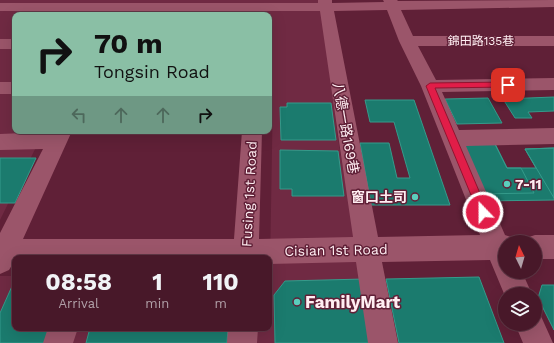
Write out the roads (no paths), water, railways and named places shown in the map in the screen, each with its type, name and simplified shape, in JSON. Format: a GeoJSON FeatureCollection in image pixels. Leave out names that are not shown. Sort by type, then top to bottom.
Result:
{"type":"FeatureCollection","features":[{"type":"Feature","properties":{"kind":"street"},"geometry":{"type":"LineString","coordinates":[[0,6],[121,7],[169,3],[258,7],[325,3],[554,3]]}},
{"type":"Feature","properties":{"kind":"street","name":"八德一路169巷"},"geometry":{"type":"LineString","coordinates":[[325,3],[384,343]]}},
{"type":"Feature","properties":{"kind":"street"},"geometry":{"type":"LineString","coordinates":[[391,3],[407,41],[430,86],[498,242]]}},
{"type":"Feature","properties":{"kind":"street","name":"錦田路135巷"},"geometry":{"type":"LineString","coordinates":[[407,41],[554,41]]}},
{"type":"Feature","properties":{"kind":"street"},"geometry":{"type":"LineString","coordinates":[[0,44],[12,44]]}},
{"type":"Feature","properties":{"kind":"street"},"geometry":{"type":"LineString","coordinates":[[430,86],[554,84]]}},
{"type":"Feature","properties":{"kind":"street"},"geometry":{"type":"LineString","coordinates":[[0,88],[12,88]]}},
{"type":"Feature","properties":{"kind":"street","name":"Fusing 1st Road"},"geometry":{"type":"LineString","coordinates":[[246,255],[252,134]]}},
{"type":"Feature","properties":{"kind":"street"},"geometry":{"type":"LineString","coordinates":[[0,142],[60,136]]}},
{"type":"Feature","properties":{"kind":"street"},"geometry":{"type":"LineString","coordinates":[[1,255],[60,136]]}},
{"type":"Feature","properties":{"kind":"street"},"geometry":{"type":"LineString","coordinates":[[452,138],[554,136]]}},
{"type":"Feature","properties":{"kind":"street"},"geometry":{"type":"LineString","coordinates":[[542,247],[554,247]]}},
{"type":"Feature","properties":{"kind":"street","name":"Cisian 1st Road"},"geometry":{"type":"LineString","coordinates":[[246,255],[367,250],[498,253]]}},
{"type":"Feature","properties":{"kind":"street","name":"Cisian 1st Road"},"geometry":{"type":"LineString","coordinates":[[1,255],[12,255]]}},
{"type":"Feature","properties":{"kind":"street"},"geometry":{"type":"LineString","coordinates":[[58,343],[62,331]]}},
{"type":"Feature","properties":{"kind":"street"},"geometry":{"type":"LineString","coordinates":[[242,343],[243,331]]}},
{"type":"Feature","properties":{"kind":"street"},"geometry":{"type":"LineString","coordinates":[[533,331],[538,343]]}},
{"type":"Feature","properties":{"kind":"place","name":"7-11"},"geometry":{"type":"Point","coordinates":[507,184]}},
{"type":"Feature","properties":{"kind":"place","name":"窗口土司"},"geometry":{"type":"Point","coordinates":[415,197]}},
{"type":"Feature","properties":{"kind":"place","name":"FamilyMart"},"geometry":{"type":"Point","coordinates":[297,302]}}]}
